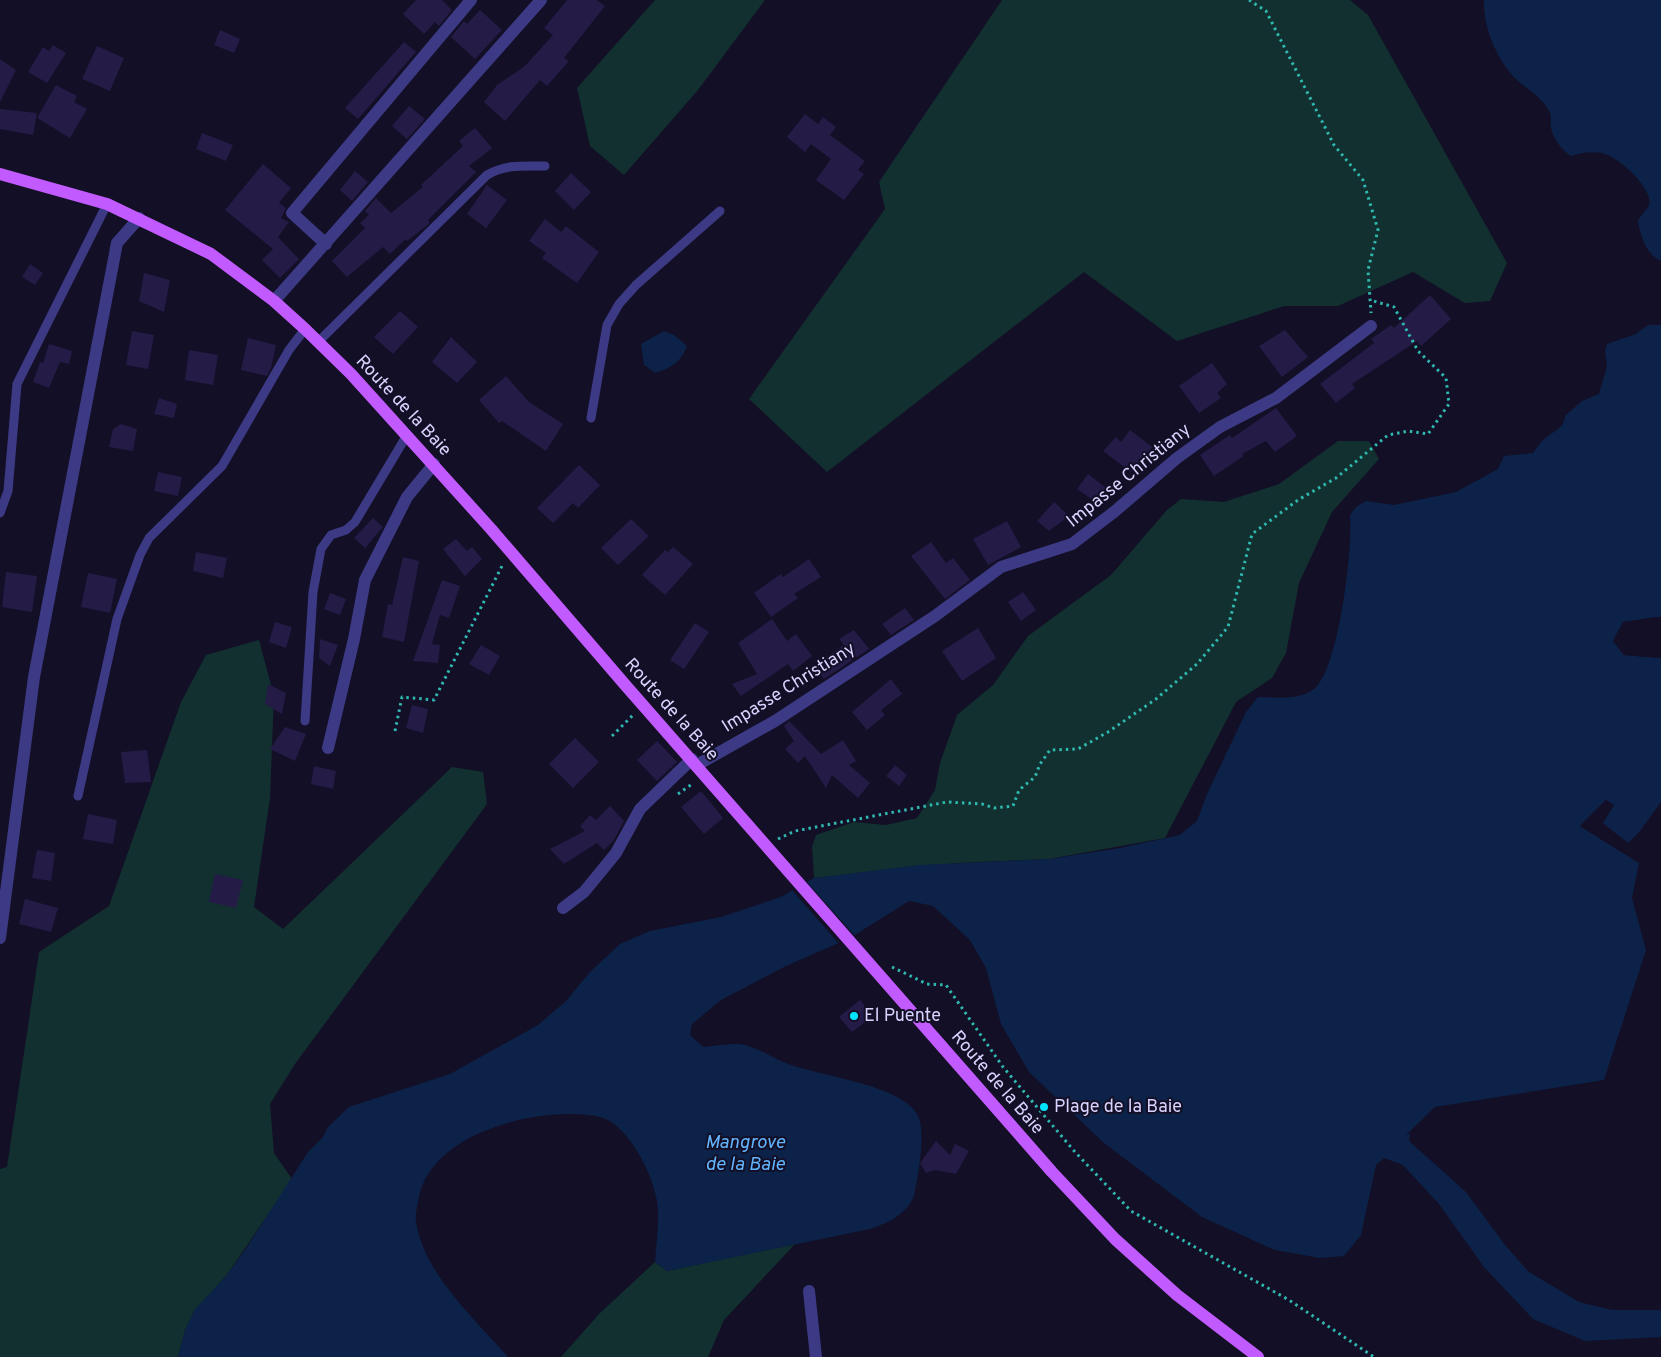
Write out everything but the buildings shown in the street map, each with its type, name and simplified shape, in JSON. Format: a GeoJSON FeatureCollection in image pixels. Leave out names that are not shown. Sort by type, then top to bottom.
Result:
{"type":"FeatureCollection","features":[{"type":"Feature","properties":{"kind":"main road","name":"Route de la Baie"},"geometry":{"type":"LineString","coordinates":[[0,174],[107,204],[140,218],[211,254],[274,300],[305,329],[351,374],[434,464],[1052,1172],[1115,1239],[1177,1295],[1258,1357]]}},
{"type":"Feature","properties":{"kind":"street"},"geometry":{"type":"LineString","coordinates":[[326,244],[292,213],[471,0]]}},
{"type":"Feature","properties":{"kind":"street"},"geometry":{"type":"LineString","coordinates":[[274,300],[326,244],[541,0]]}},
{"type":"Feature","properties":{"kind":"street"},"geometry":{"type":"LineString","coordinates":[[0,938],[34,677],[117,243],[140,218]]}},
{"type":"Feature","properties":{"kind":"street","name":"Impasse Christiany"},"geometry":{"type":"LineString","coordinates":[[563,908],[584,892],[616,854],[640,810],[694,762],[775,721],[935,616],[1001,567],[1072,544],[1114,512],[1177,458],[1220,427],[1276,398],[1371,326]]}},
{"type":"Feature","properties":{"kind":"street"},"geometry":{"type":"LineString","coordinates":[[328,748],[354,639],[365,580],[407,497],[434,464]]}},
{"type":"Feature","properties":{"kind":"street"},"geometry":{"type":"LineString","coordinates":[[810,1291],[816,1357]]}},
{"type":"Feature","properties":{"kind":"lane"},"geometry":{"type":"LineString","coordinates":[[318,342],[487,175],[500,168],[511,166],[545,166]]}},
{"type":"Feature","properties":{"kind":"lane"},"geometry":{"type":"LineString","coordinates":[[0,513],[8,491],[17,384],[107,204]]}},
{"type":"Feature","properties":{"kind":"lane"},"geometry":{"type":"LineString","coordinates":[[590,418],[607,325],[619,304],[636,285],[720,211]]}},
{"type":"Feature","properties":{"kind":"lane"},"geometry":{"type":"LineString","coordinates":[[78,796],[117,619],[140,555],[149,538],[222,466],[289,350],[305,329]]}},
{"type":"Feature","properties":{"kind":"lane"},"geometry":{"type":"LineString","coordinates":[[305,721],[313,592],[321,549],[331,535],[346,530],[355,522],[407,435]]}},
{"type":"Feature","properties":{"kind":"path"},"geometry":{"type":"LineString","coordinates":[[1249,0],[1266,12],[1334,145],[1363,180],[1378,230],[1368,270],[1371,326]]}},
{"type":"Feature","properties":{"kind":"path"},"geometry":{"type":"LineString","coordinates":[[765,845],[795,831],[947,802],[982,804],[994,808],[1013,806],[1019,790],[1036,777],[1040,764],[1050,750],[1078,748],[1108,732],[1156,699],[1198,664],[1228,627],[1252,534],[1298,500],[1336,478],[1388,435],[1408,431],[1428,434],[1449,404],[1446,378],[1418,351],[1394,307],[1370,300]]}},
{"type":"Feature","properties":{"kind":"path"},"geometry":{"type":"LineString","coordinates":[[395,731],[402,697],[434,700],[502,566]]}},
{"type":"Feature","properties":{"kind":"path"},"geometry":{"type":"LineString","coordinates":[[612,736],[633,715]]}},
{"type":"Feature","properties":{"kind":"path"},"geometry":{"type":"LineString","coordinates":[[884,962],[927,984],[946,984],[1003,1067],[1075,1152],[1131,1211],[1288,1300],[1374,1357]]}},
{"type":"Feature","properties":{"kind":"green space"},"geometry":{"type":"Polygon","coordinates":[[[655,0],[765,0],[698,90],[624,175],[590,146],[577,88],[655,0]]]}},
{"type":"Feature","properties":{"kind":"green space"},"geometry":{"type":"Polygon","coordinates":[[[1002,0],[1350,0],[1368,15],[1507,263],[1490,301],[1465,303],[1413,272],[1338,306],[1284,306],[1177,341],[1084,272],[827,472],[749,399],[885,209],[879,182],[1002,0]]]}},
{"type":"Feature","properties":{"kind":"green space"},"geometry":{"type":"Polygon","coordinates":[[[1338,441],[1369,441],[1379,459],[1332,512],[1299,583],[1286,653],[1272,678],[1236,702],[1165,838],[1049,859],[958,863],[814,878],[812,847],[816,835],[854,822],[886,825],[917,818],[935,790],[940,763],[957,715],[993,685],[1028,636],[1111,575],[1167,510],[1181,499],[1224,502],[1279,484],[1338,441]]]}},
{"type":"Feature","properties":{"kind":"green space"},"geometry":{"type":"Polygon","coordinates":[[[259,640],[274,696],[270,798],[254,907],[283,929],[452,767],[483,772],[487,804],[295,1064],[270,1104],[274,1153],[292,1179],[227,1275],[195,1310],[185,1330],[178,1357],[0,1357],[0,1169],[7,1167],[39,952],[109,906],[181,702],[206,655],[259,640]]]}},
{"type":"Feature","properties":{"kind":"green space"},"geometry":{"type":"Polygon","coordinates":[[[795,1244],[724,1320],[708,1357],[561,1357],[599,1314],[655,1262],[667,1271],[795,1244]]]}},
{"type":"Feature","properties":{"kind":"water"},"geometry":{"type":"Polygon","coordinates":[[[1484,0],[1661,0],[1661,261],[1647,249],[1639,227],[1638,221],[1649,205],[1646,190],[1633,173],[1608,155],[1590,152],[1571,156],[1561,147],[1552,132],[1551,115],[1547,108],[1540,99],[1517,80],[1503,63],[1489,32],[1484,10],[1484,0]]]}},
{"type":"Feature","properties":{"kind":"water","name":"Mangrove de la Baie"},"geometry":{"type":"Polygon","coordinates":[[[1648,325],[1661,325],[1661,617],[1623,622],[1613,641],[1624,655],[1661,658],[1661,802],[1640,831],[1628,843],[1602,823],[1614,805],[1606,800],[1580,826],[1639,863],[1632,898],[1646,950],[1604,1080],[1435,1107],[1405,1136],[1410,1133],[1409,1141],[1466,1192],[1505,1245],[1529,1272],[1579,1302],[1612,1310],[1661,1310],[1661,1337],[1585,1341],[1533,1319],[1484,1267],[1439,1204],[1403,1165],[1384,1158],[1376,1165],[1361,1235],[1344,1256],[1320,1258],[1275,1250],[1202,1217],[1104,1143],[1029,1072],[1001,1024],[986,968],[970,940],[933,906],[909,901],[850,938],[786,966],[721,1000],[692,1024],[690,1035],[703,1047],[729,1044],[745,1045],[791,1065],[878,1089],[908,1104],[917,1114],[920,1122],[921,1154],[914,1196],[911,1203],[896,1217],[870,1229],[667,1271],[655,1262],[658,1209],[655,1190],[641,1157],[627,1136],[610,1121],[588,1115],[565,1114],[521,1120],[497,1126],[475,1136],[454,1148],[437,1163],[424,1181],[416,1216],[421,1240],[439,1277],[466,1311],[508,1357],[178,1357],[185,1330],[195,1309],[227,1275],[308,1152],[323,1137],[328,1127],[349,1107],[450,1074],[538,1025],[566,1001],[590,972],[620,944],[650,931],[721,917],[781,897],[814,878],[919,865],[1049,859],[1120,848],[1180,835],[1197,821],[1207,794],[1246,712],[1258,697],[1287,698],[1301,695],[1314,689],[1323,677],[1331,658],[1337,634],[1347,579],[1350,515],[1356,507],[1366,501],[1394,505],[1456,492],[1498,469],[1504,456],[1533,453],[1543,440],[1560,427],[1565,416],[1582,401],[1599,394],[1607,366],[1605,351],[1607,344],[1636,334],[1648,325]]]}},
{"type":"Feature","properties":{"kind":"water"},"geometry":{"type":"Polygon","coordinates":[[[664,331],[674,335],[687,346],[675,364],[655,373],[644,365],[641,344],[664,331]]]}},
{"type":"Feature","properties":{"kind":"pier"},"geometry":{"type":"Polygon","coordinates":[[[1661,617],[1661,620],[1625,625],[1616,641],[1625,653],[1661,656],[1661,658],[1624,655],[1613,641],[1623,622],[1661,617]]]}},
{"type":"Feature","properties":{"kind":"pier"},"geometry":{"type":"Polygon","coordinates":[[[1606,800],[1614,805],[1603,823],[1630,845],[1626,845],[1600,824],[1611,806],[1606,803],[1584,826],[1636,858],[1634,860],[1580,826],[1606,800]]]}},
{"type":"Feature","properties":{"kind":"pier"},"geometry":{"type":"Polygon","coordinates":[[[805,880],[856,937],[840,945],[792,890],[805,880]]]}},
{"type":"Feature","properties":{"kind":"place","name":"El Puente"},"geometry":{"type":"Point","coordinates":[854,1016]}},
{"type":"Feature","properties":{"kind":"place","name":"Plage de la Baie"},"geometry":{"type":"Point","coordinates":[1044,1107]}}]}
